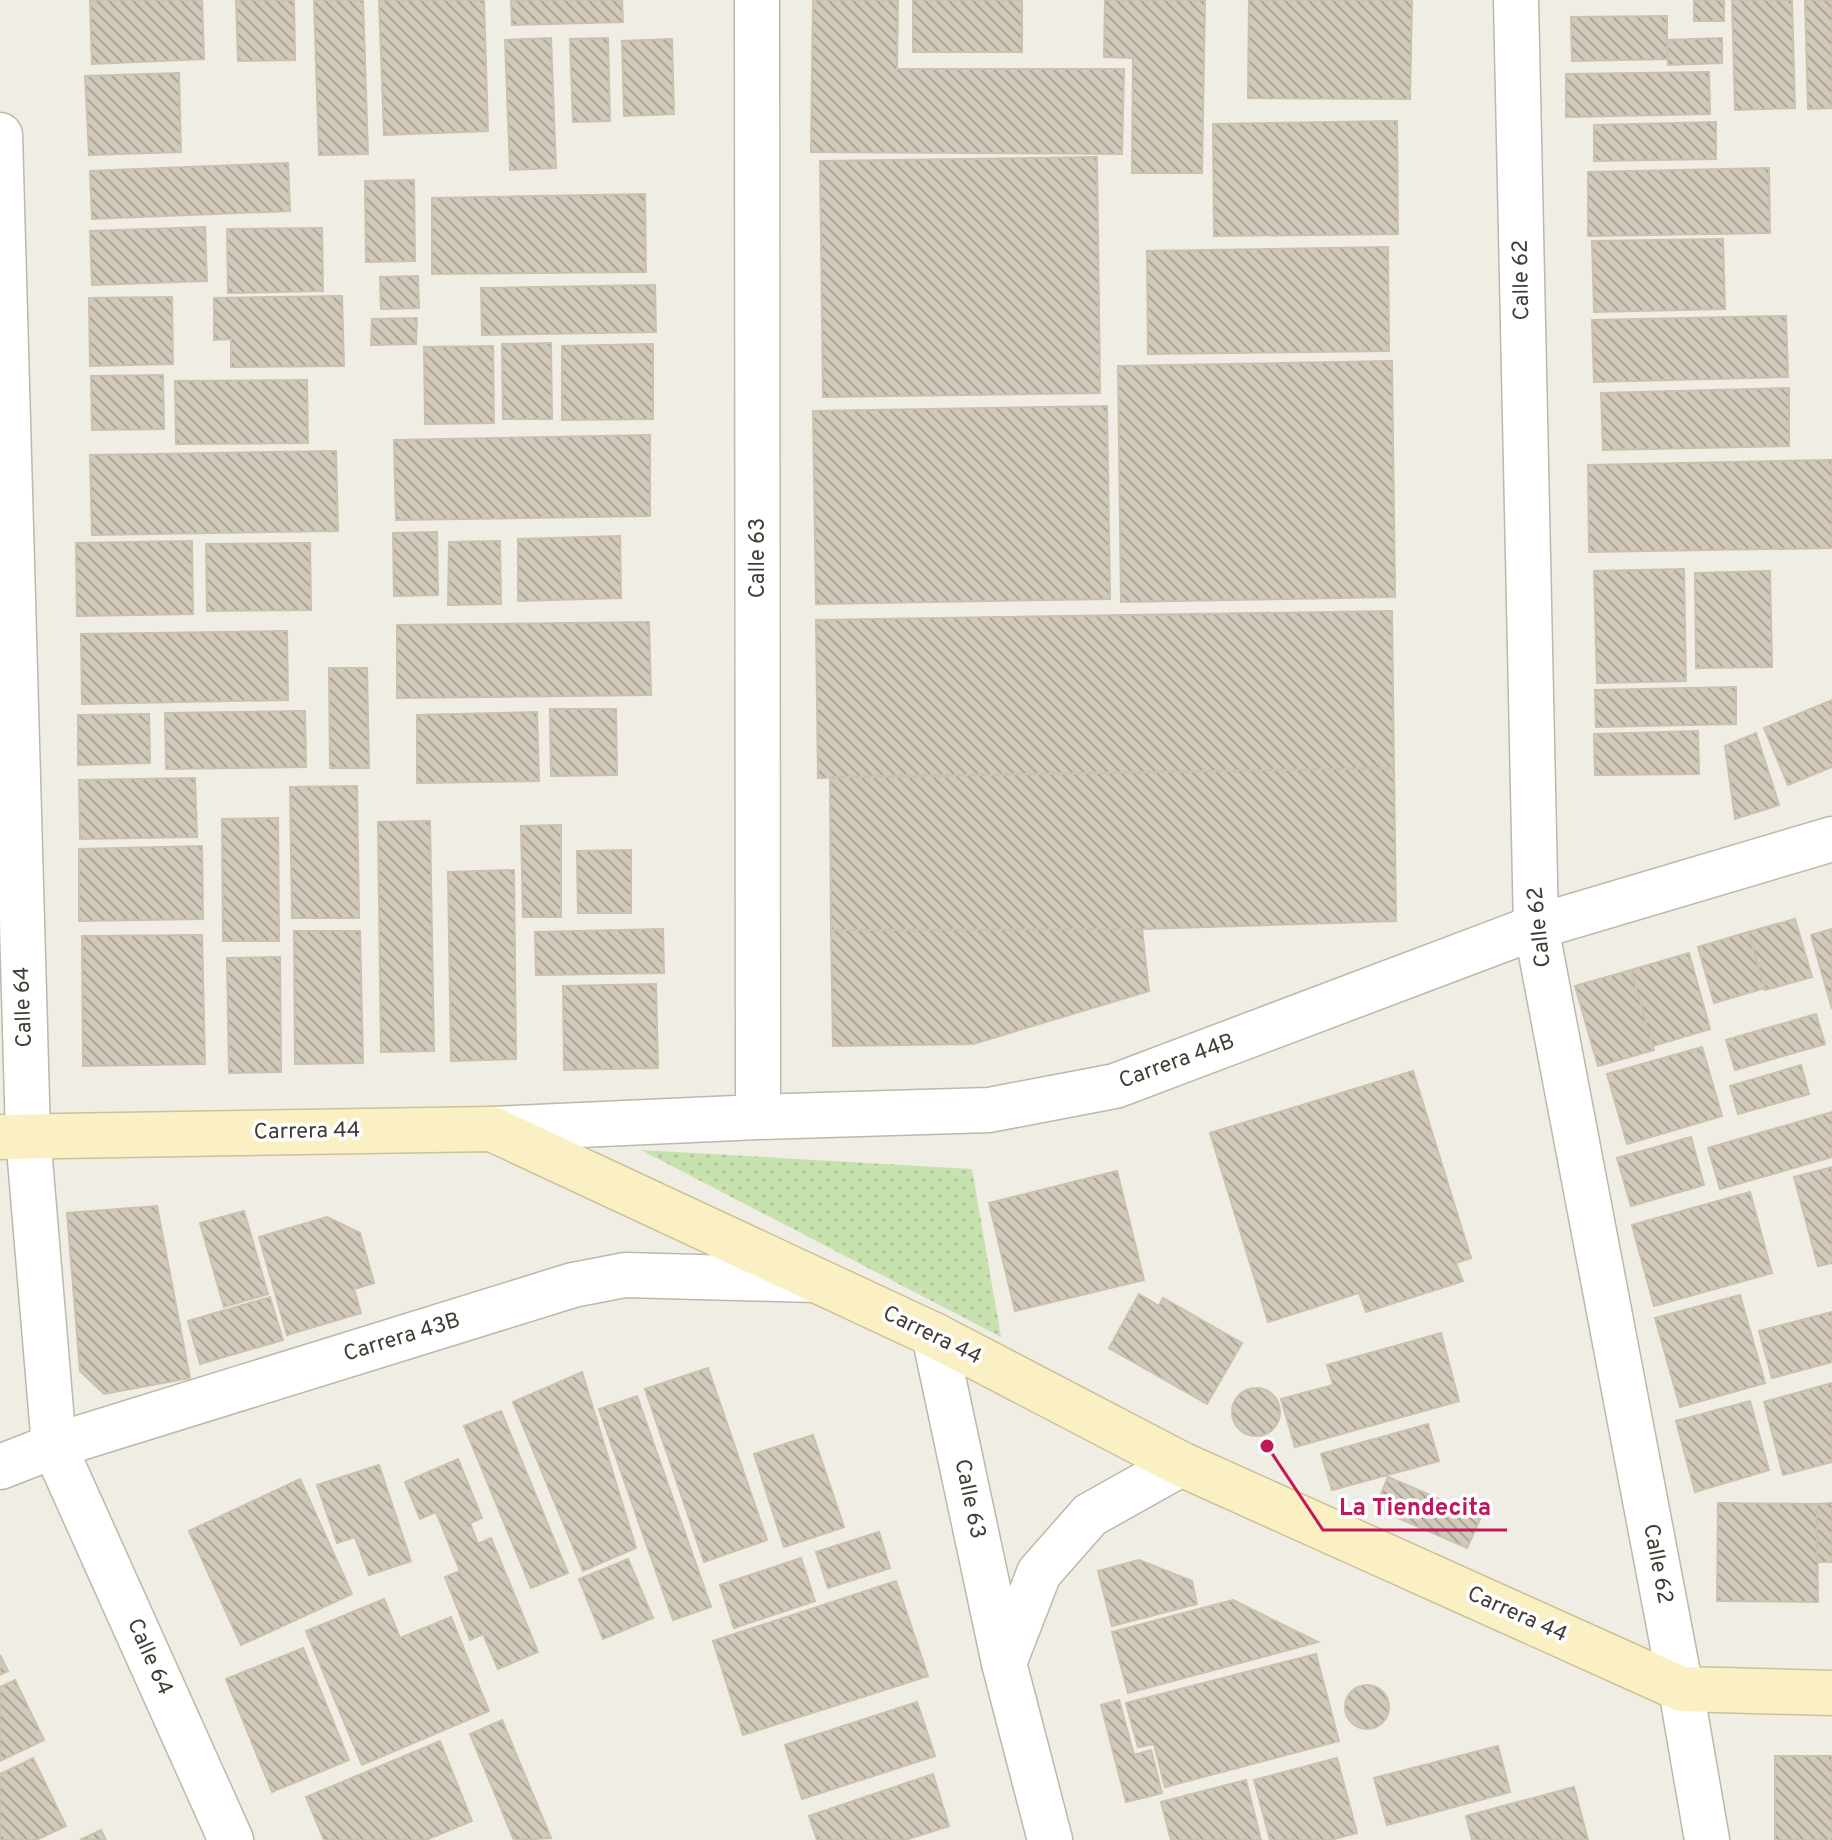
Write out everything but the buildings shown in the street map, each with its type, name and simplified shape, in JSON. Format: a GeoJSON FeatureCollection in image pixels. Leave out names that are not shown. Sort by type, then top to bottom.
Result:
{"type":"FeatureCollection","features":[{"type":"Feature","properties":{"kind":"street","name":"Calle 63"},"geometry":{"type":"LineString","coordinates":[[757,0],[758,1117]]}},
{"type":"Feature","properties":{"kind":"street","name":"Calle 62"},"geometry":{"type":"LineString","coordinates":[[1516,0],[1536,927],[1707,1840]]}},
{"type":"Feature","properties":{"kind":"street","name":"Calle 64"},"geometry":{"type":"LineString","coordinates":[[0,135],[14,1136],[54,1446],[231,1840]]}},
{"type":"Feature","properties":{"kind":"street","name":"Carrera 44B"},"geometry":{"type":"LineString","coordinates":[[492,1129],[989,1110],[1115,1086],[1536,927],[1832,839]]}},
{"type":"Feature","properties":{"kind":"street","name":"Carrera 44"},"geometry":{"type":"LineString","coordinates":[[14,1136],[492,1129],[934,1335],[1181,1464],[1681,1689],[1832,1693]]}},
{"type":"Feature","properties":{"kind":"street","name":"Carrera 43B"},"geometry":{"type":"LineString","coordinates":[[0,1467],[54,1446],[573,1285],[625,1275],[815,1280]]}},
{"type":"Feature","properties":{"kind":"street","name":"Calle 63"},"geometry":{"type":"LineString","coordinates":[[934,1335],[1004,1663],[1050,1840]]}},
{"type":"Feature","properties":{"kind":"street"},"geometry":{"type":"LineString","coordinates":[[1004,1663],[1039,1573],[1090,1515],[1181,1464]]}},
{"type":"Feature","properties":{"kind":"green space"},"geometry":{"type":"Polygon","coordinates":[[[641,1150],[972,1169],[1001,1337],[641,1150]]]}},
{"type":"Feature","properties":{"kind":"place","name":"La Tiendecita"},"geometry":{"type":"Point","coordinates":[1267,1446]}}]}
